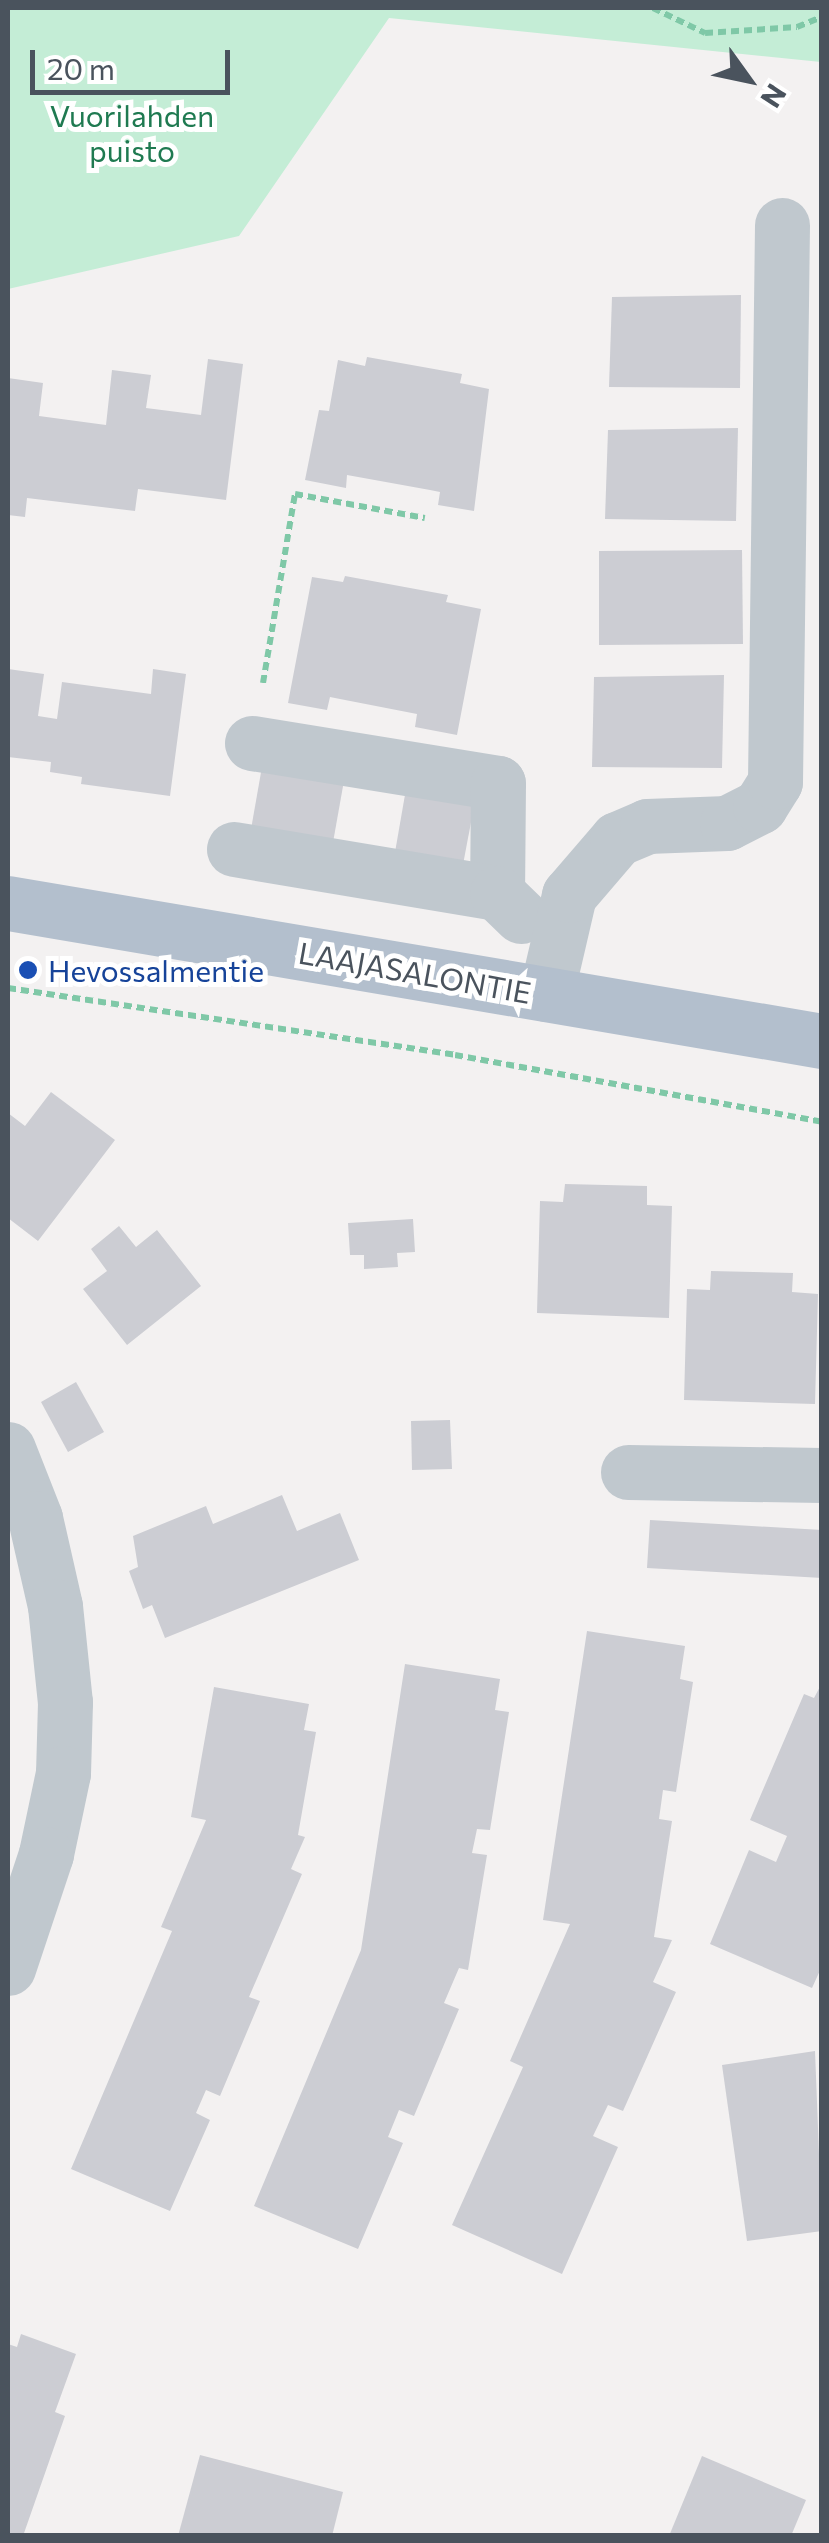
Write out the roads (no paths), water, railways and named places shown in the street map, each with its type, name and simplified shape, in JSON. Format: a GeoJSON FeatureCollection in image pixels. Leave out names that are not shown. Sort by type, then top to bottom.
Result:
{"type":"FeatureCollection","features":[{"type":"Feature","properties":{"kind":"main road","name":"LAAJASALONTIE"},"geometry":{"type":"LineString","coordinates":[[8,902],[549,970],[822,1041]]}},
{"type":"Feature","properties":{"kind":"street"},"geometry":{"type":"LineString","coordinates":[[549,970],[569,895],[618,839],[647,826],[727,823],[760,806],[775,782],[782,225]]}},
{"type":"Feature","properties":{"kind":"street"},"geometry":{"type":"LineString","coordinates":[[252,743],[498,783],[497,893],[549,970]]}},
{"type":"Feature","properties":{"kind":"street"},"geometry":{"type":"LineString","coordinates":[[234,849],[497,893]]}},
{"type":"Feature","properties":{"kind":"street"},"geometry":{"type":"LineString","coordinates":[[8,1449],[35,1518],[56,1606],[66,1702],[63,1773],[46,1854],[8,1968]]}},
{"type":"Feature","properties":{"kind":"street"},"geometry":{"type":"LineString","coordinates":[[628,1472],[822,1475]]}},
{"type":"Feature","properties":{"kind":"place","name":"Hevossalmentie"},"geometry":{"type":"Point","coordinates":[28,970]}},
{"type":"Feature","properties":{"kind":"park label","name":"Vuorilahden puisto"},"geometry":{"type":"Point","coordinates":[132,132]}}]}
